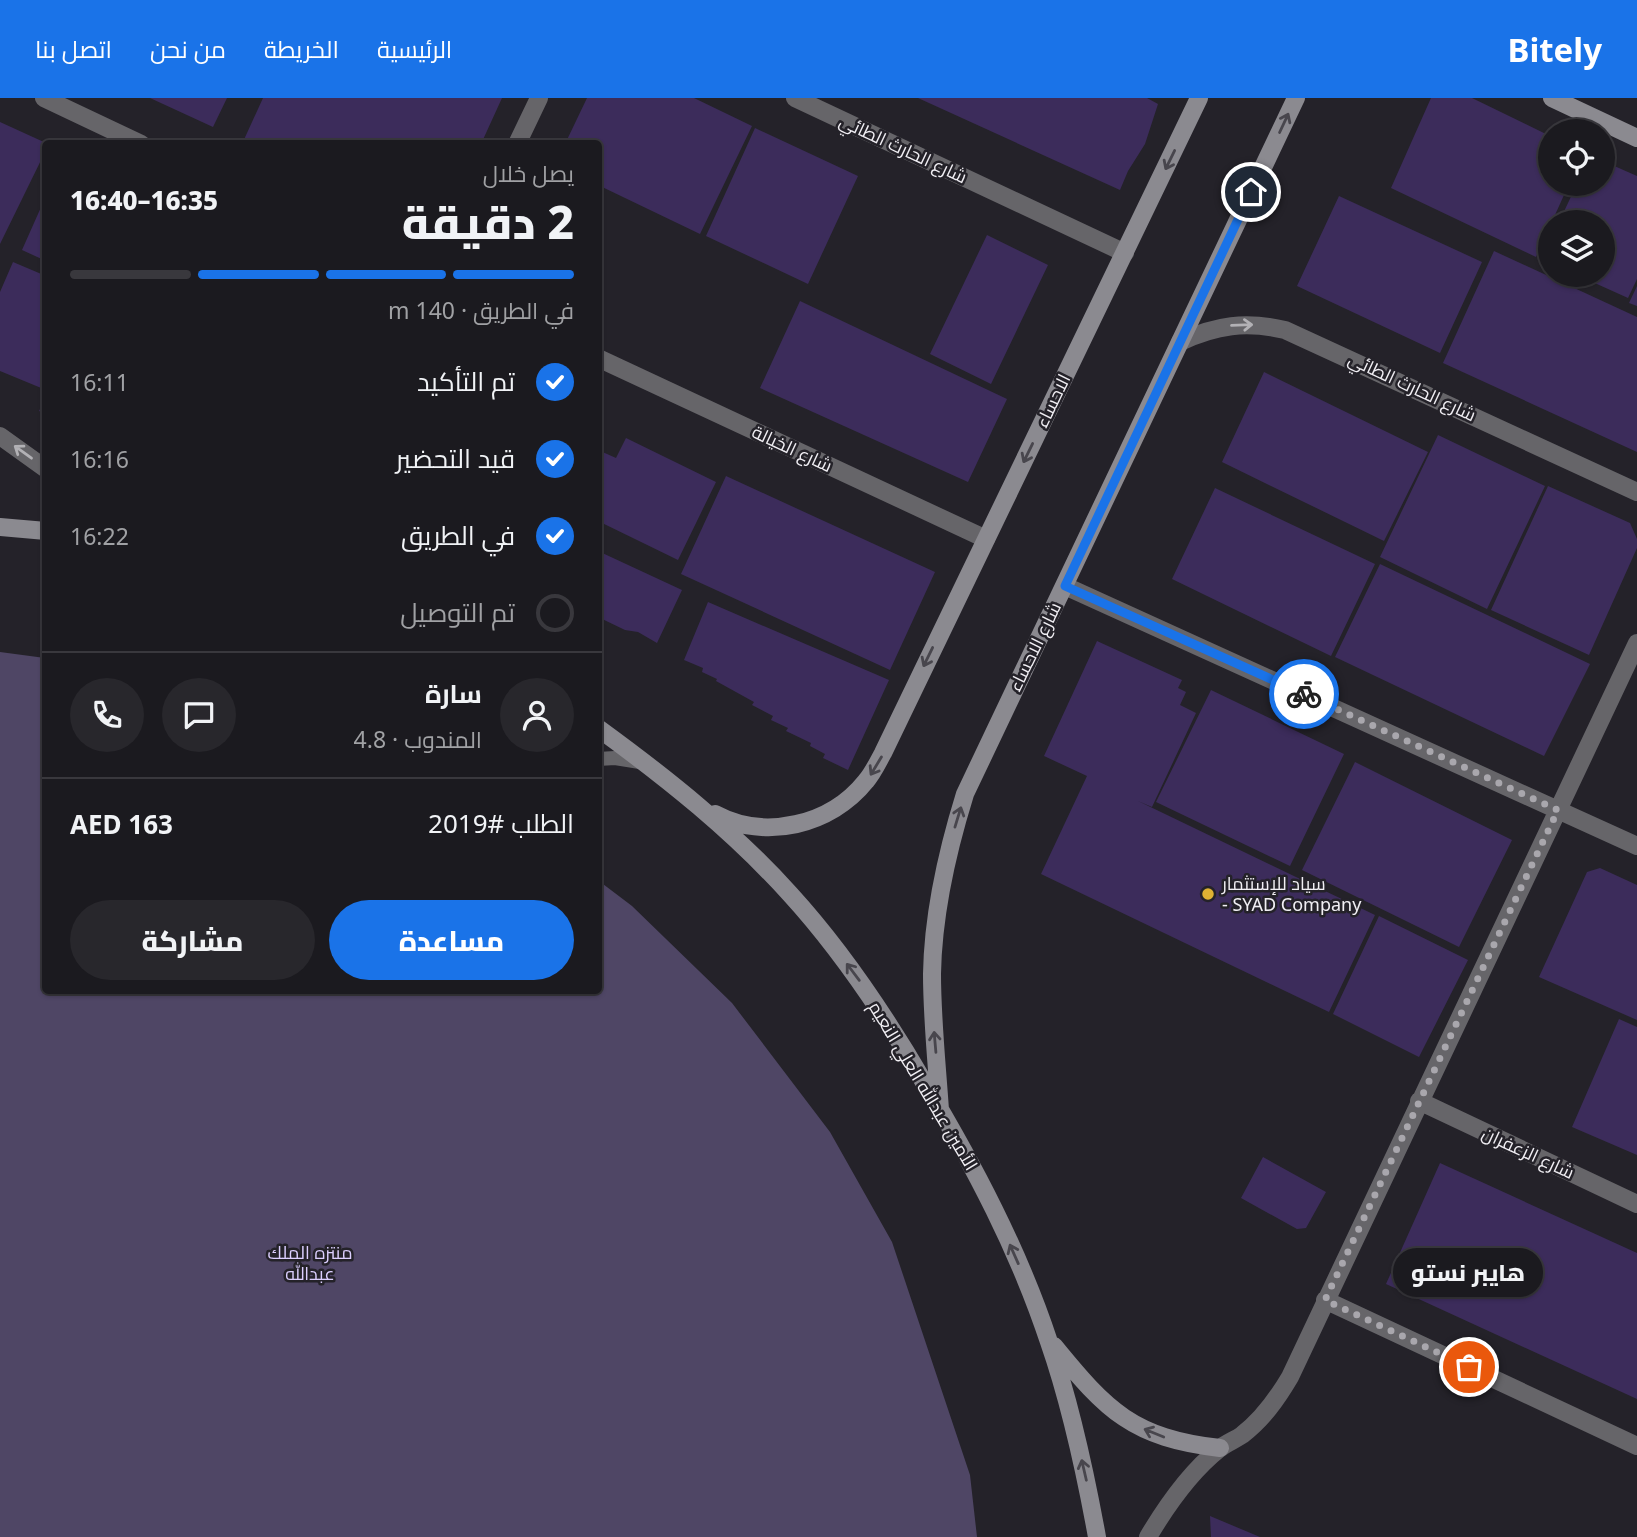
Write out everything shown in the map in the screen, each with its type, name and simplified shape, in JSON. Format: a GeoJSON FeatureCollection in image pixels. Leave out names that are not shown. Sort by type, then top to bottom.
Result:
{"type":"FeatureCollection","features":[{"type":"Feature","properties":{"kind":"main road","name":"الاحساء"},"geometry":{"type":"LineString","coordinates":[[698,804],[725,819],[755,827],[787,827],[817,818],[844,803],[867,781],[883,753],[1199,98]]}},
{"type":"Feature","properties":{"kind":"main road","name":"شارع الاحساء"},"geometry":{"type":"LineString","coordinates":[[940,1110],[932,972],[940,893],[965,794],[1296,98]]}},
{"type":"Feature","properties":{"kind":"main road"},"geometry":{"type":"LineString","coordinates":[[1552,98],[1637,138]]}},
{"type":"Feature","properties":{"kind":"main road"},"geometry":{"type":"LineString","coordinates":[[0,527],[42,531]]}},
{"type":"Feature","properties":{"kind":"main road","name":"الأمين عبدالله العلي النعيم"},"geometry":{"type":"LineString","coordinates":[[602,731],[698,804],[746,848],[791,895],[872,999],[940,1110],[1001,1223],[1049,1340],[1087,1479],[1097,1537]]}},
{"type":"Feature","properties":{"kind":"main road"},"geometry":{"type":"LineString","coordinates":[[1049,1340],[1096,1396],[1123,1418],[1153,1434],[1175,1441],[1220,1448]]}},
{"type":"Feature","properties":{"kind":"street"},"geometry":{"type":"LineString","coordinates":[[44,98],[133,140]]}},
{"type":"Feature","properties":{"kind":"street"},"geometry":{"type":"LineString","coordinates":[[519,140],[539,98]]}},
{"type":"Feature","properties":{"kind":"street","name":"شارع الحارث الطائي"},"geometry":{"type":"LineString","coordinates":[[795,98],[1125,253]]}},
{"type":"Feature","properties":{"kind":"street","name":"شارع الحارث الطائي"},"geometry":{"type":"LineString","coordinates":[[1180,342],[1220,326],[1242,324],[1264,325],[1306,337],[1637,492]]}},
{"type":"Feature","properties":{"kind":"street","name":"شارع الخيالة"},"geometry":{"type":"LineString","coordinates":[[602,360],[986,539]]}},
{"type":"Feature","properties":{"kind":"street"},"geometry":{"type":"LineString","coordinates":[[0,436],[42,466]]}},
{"type":"Feature","properties":{"kind":"street"},"geometry":{"type":"LineString","coordinates":[[1065,586],[1637,846]]}},
{"type":"Feature","properties":{"kind":"street"},"geometry":{"type":"LineString","coordinates":[[1148,1537],[1174,1497],[1220,1448],[1261,1419],[1277,1399],[1637,643]]}},
{"type":"Feature","properties":{"kind":"street","name":"شارع الزعفران"},"geometry":{"type":"LineString","coordinates":[[1419,1101],[1637,1204]]}},
{"type":"Feature","properties":{"kind":"street"},"geometry":{"type":"LineString","coordinates":[[1325,1300],[1637,1446]]}},
{"type":"Feature","properties":{"kind":"lane"},"geometry":{"type":"LineString","coordinates":[[602,759],[615,758],[647,764]]}},
{"type":"Feature","properties":{"kind":"green space","name":"منتزه الملك عبدالله"},"geometry":{"type":"Polygon","coordinates":[[[0,652],[42,658],[42,994],[602,994],[602,883],[632,906],[732,1003],[830,1132],[892,1242],[970,1475],[977,1537],[0,1537],[0,652]]]}},
{"type":"Feature","properties":{"kind":"building"},"geometry":{"type":"Polygon","coordinates":[[[150,98],[227,98],[213,127],[150,98]]]}},
{"type":"Feature","properties":{"kind":"building"},"geometry":{"type":"Polygon","coordinates":[[[263,98],[502,98],[483,140],[244,140],[263,98]]]}},
{"type":"Feature","properties":{"kind":"building"},"geometry":{"type":"Polygon","coordinates":[[[587,98],[694,98],[752,126],[700,234],[602,187],[602,140],[567,140],[587,98]]]}},
{"type":"Feature","properties":{"kind":"building"},"geometry":{"type":"Polygon","coordinates":[[[918,98],[1147,98],[1158,104],[1145,144],[1120,190],[918,98]]]}},
{"type":"Feature","properties":{"kind":"building"},"geometry":{"type":"Polygon","coordinates":[[[1431,98],[1472,98],[1538,130],[1538,196],[1564,196],[1557,210],[1538,210],[1536,257],[1391,188],[1431,98]]]}},
{"type":"Feature","properties":{"kind":"building"},"geometry":{"type":"Polygon","coordinates":[[[0,122],[42,141],[42,158],[0,244],[0,122]]]}},
{"type":"Feature","properties":{"kind":"building"},"geometry":{"type":"Polygon","coordinates":[[[755,128],[858,176],[808,284],[706,236],[755,128]]]}},
{"type":"Feature","properties":{"kind":"building"},"geometry":{"type":"Polygon","coordinates":[[[1615,166],[1637,176],[1637,279],[1628,298],[1604,287],[1615,287],[1615,210],[1565,210],[1571,196],[1615,196],[1615,166]]]}},
{"type":"Feature","properties":{"kind":"building"},"geometry":{"type":"Polygon","coordinates":[[[1339,196],[1482,262],[1440,353],[1297,286],[1339,196]]]}},
{"type":"Feature","properties":{"kind":"building"},"geometry":{"type":"Polygon","coordinates":[[[42,205],[42,259],[22,250],[42,205]]]}},
{"type":"Feature","properties":{"kind":"building"},"geometry":{"type":"Polygon","coordinates":[[[987,235],[1048,265],[991,384],[930,354],[987,235]]]}},
{"type":"Feature","properties":{"kind":"building"},"geometry":{"type":"Polygon","coordinates":[[[1494,251],[1538,271],[1538,287],[1572,287],[1637,317],[1637,452],[1443,363],[1494,251]]]}},
{"type":"Feature","properties":{"kind":"building"},"geometry":{"type":"Polygon","coordinates":[[[13,262],[42,274],[42,388],[0,371],[0,292],[13,262]]]}},
{"type":"Feature","properties":{"kind":"building"},"geometry":{"type":"Polygon","coordinates":[[[1637,286],[1637,306],[1629,303],[1637,286]]]}},
{"type":"Feature","properties":{"kind":"building"},"geometry":{"type":"Polygon","coordinates":[[[800,301],[1007,399],[968,482],[760,388],[800,301]]]}},
{"type":"Feature","properties":{"kind":"building"},"geometry":{"type":"Polygon","coordinates":[[[1264,372],[1428,452],[1384,541],[1222,462],[1264,372]]]}},
{"type":"Feature","properties":{"kind":"building"},"geometry":{"type":"Polygon","coordinates":[[[1438,435],[1545,486],[1487,609],[1380,557],[1438,435]]]}},
{"type":"Feature","properties":{"kind":"building"},"geometry":{"type":"Polygon","coordinates":[[[626,438],[716,482],[678,560],[602,523],[602,452],[616,458],[626,438]]]}},
{"type":"Feature","properties":{"kind":"building"},"geometry":{"type":"Polygon","coordinates":[[[726,476],[935,572],[890,670],[681,574],[726,476]]]}},
{"type":"Feature","properties":{"kind":"building"},"geometry":{"type":"Polygon","coordinates":[[[1548,486],[1630,523],[1637,539],[1637,548],[1589,655],[1491,610],[1548,486]]]}},
{"type":"Feature","properties":{"kind":"building"},"geometry":{"type":"Polygon","coordinates":[[[1215,488],[1375,564],[1331,656],[1172,579],[1215,488]]]}},
{"type":"Feature","properties":{"kind":"building"},"geometry":{"type":"Polygon","coordinates":[[[602,553],[682,590],[657,643],[638,632],[625,630],[602,619],[602,553]]]}},
{"type":"Feature","properties":{"kind":"building"},"geometry":{"type":"Polygon","coordinates":[[[1380,564],[1590,664],[1544,756],[1335,657],[1380,564]]]}},
{"type":"Feature","properties":{"kind":"building"},"geometry":{"type":"Polygon","coordinates":[[[708,602],[889,680],[848,770],[823,758],[825,754],[810,746],[811,743],[786,731],[788,728],[771,720],[773,716],[752,705],[754,702],[702,672],[703,668],[684,660],[708,602]]]}},
{"type":"Feature","properties":{"kind":"building","name":"سياد للإستثمار - SYAD Company"},"geometry":{"type":"Polygon","coordinates":[[[1097,641],[1182,680],[1178,688],[1186,692],[1180,705],[1196,713],[1152,807],[1138,801],[1375,915],[1329,1012],[1041,874],[1087,776],[1044,756],[1097,641]]]}},
{"type":"Feature","properties":{"kind":"building"},"geometry":{"type":"Polygon","coordinates":[[[1211,690],[1344,754],[1290,866],[1156,802],[1211,690]]]}},
{"type":"Feature","properties":{"kind":"building"},"geometry":{"type":"Polygon","coordinates":[[[1355,762],[1512,840],[1459,947],[1302,870],[1355,762]]]}},
{"type":"Feature","properties":{"kind":"building"},"geometry":{"type":"Polygon","coordinates":[[[1600,868],[1637,885],[1637,1020],[1539,977],[1587,872],[1600,868]]]}},
{"type":"Feature","properties":{"kind":"building"},"geometry":{"type":"Polygon","coordinates":[[[1379,916],[1468,960],[1419,1057],[1333,1014],[1379,916]]]}},
{"type":"Feature","properties":{"kind":"building"},"geometry":{"type":"Polygon","coordinates":[[[1619,1019],[1637,1027],[1637,1155],[1572,1127],[1619,1019]]]}},
{"type":"Feature","properties":{"kind":"building"},"geometry":{"type":"Polygon","coordinates":[[[1263,1157],[1326,1192],[1306,1228],[1297,1229],[1241,1198],[1263,1157]]]}},
{"type":"Feature","properties":{"kind":"building"},"geometry":{"type":"Polygon","coordinates":[[[1440,1163],[1637,1253],[1637,1399],[1386,1284],[1440,1163]]]}},
{"type":"Feature","properties":{"kind":"building"},"geometry":{"type":"Polygon","coordinates":[[[1210,1516],[1260,1537],[1211,1537],[1210,1516]]]}},
{"type":"Feature","properties":{"kind":"way so far"},"geometry":{"type":"LineString","coordinates":[[1304,694],[1558,810],[1325,1300],[1469,1367]]}},
{"type":"Feature","properties":{"kind":"place","name":"سياد للإستثمار - SYAD Company"},"geometry":{"type":"Point","coordinates":[1208,894]}},
{"type":"Feature","properties":{"kind":"place","name":"هايبر نستو"},"geometry":{"type":"Point","coordinates":[1469,1367]}},
{"type":"Feature","properties":{"kind":"route"},"geometry":{"type":"LineString","coordinates":[[1251,192],[1065,586],[1304,694]]}}]}
